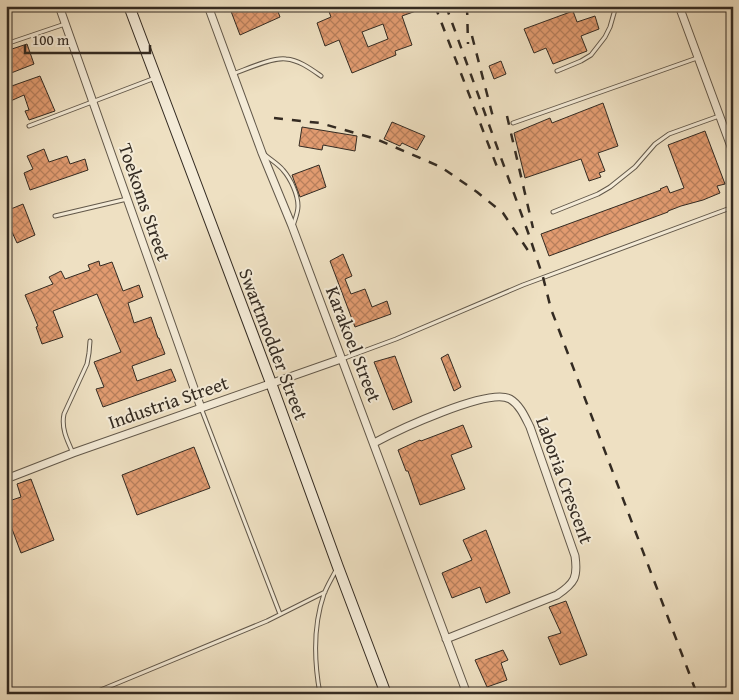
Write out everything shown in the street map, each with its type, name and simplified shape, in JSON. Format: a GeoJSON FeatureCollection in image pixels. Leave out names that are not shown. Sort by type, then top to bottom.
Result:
{"type":"FeatureCollection","features":[{"type":"Feature","properties":{"kind":"main road","name":"Swartmodder Street"},"geometry":{"type":"LineString","coordinates":[[129,6],[386,694]]}},
{"type":"Feature","properties":{"kind":"street","name":"Toekoms Street"},"geometry":{"type":"LineString","coordinates":[[59,6],[201,408]]}},
{"type":"Feature","properties":{"kind":"street","name":"Karakoel Street"},"geometry":{"type":"LineString","coordinates":[[208,6],[467,694]]}},
{"type":"Feature","properties":{"kind":"street"},"geometry":{"type":"LineString","coordinates":[[678,6],[733,152]]}},
{"type":"Feature","properties":{"kind":"street","name":"Industria Street"},"geometry":{"type":"LineString","coordinates":[[6,478],[341,359]]}},
{"type":"Feature","properties":{"kind":"street","name":"Laboria Crescent"},"geometry":{"type":"LineString","coordinates":[[374,443],[463,405],[496,396],[510,399],[516,404],[530,427],[576,556],[576,576],[571,584],[557,595],[446,639]]}},
{"type":"Feature","properties":{"kind":"lane"},"geometry":{"type":"LineString","coordinates":[[557,70],[581,62],[591,55],[605,37],[616,6]]}},
{"type":"Feature","properties":{"kind":"lane"},"geometry":{"type":"LineString","coordinates":[[6,44],[65,24]]}},
{"type":"Feature","properties":{"kind":"lane"},"geometry":{"type":"LineString","coordinates":[[513,123],[698,57]]}},
{"type":"Feature","properties":{"kind":"lane"},"geometry":{"type":"LineString","coordinates":[[233,74],[276,59],[285,58],[299,62],[321,76]]}},
{"type":"Feature","properties":{"kind":"lane"},"geometry":{"type":"LineString","coordinates":[[29,126],[155,78]]}},
{"type":"Feature","properties":{"kind":"lane"},"geometry":{"type":"LineString","coordinates":[[553,212],[598,194],[610,187],[635,167],[655,144],[669,134],[719,116]]}},
{"type":"Feature","properties":{"kind":"lane"},"geometry":{"type":"LineString","coordinates":[[262,153],[287,174],[293,186],[298,206],[296,218],[292,226]]}},
{"type":"Feature","properties":{"kind":"lane"},"geometry":{"type":"LineString","coordinates":[[55,216],[127,199]]}},
{"type":"Feature","properties":{"kind":"lane"},"geometry":{"type":"LineString","coordinates":[[341,359],[396,339],[523,285],[733,207]]}},
{"type":"Feature","properties":{"kind":"lane"},"geometry":{"type":"LineString","coordinates":[[73,453],[62,421],[87,364],[90,341]]}},
{"type":"Feature","properties":{"kind":"lane"},"geometry":{"type":"LineString","coordinates":[[201,408],[280,614]]}},
{"type":"Feature","properties":{"kind":"lane"},"geometry":{"type":"LineString","coordinates":[[320,694],[316,660],[318,619],[325,592],[338,567]]}},
{"type":"Feature","properties":{"kind":"lane"},"geometry":{"type":"LineString","coordinates":[[91,694],[267,621],[325,592]]}},
{"type":"Feature","properties":{"kind":"building"},"geometry":{"type":"Polygon","coordinates":[[[229,6],[276,6],[280,17],[240,35],[229,6]]]}},
{"type":"Feature","properties":{"kind":"building"},"geometry":{"type":"Polygon","coordinates":[[[327,6],[414,6],[416,11],[402,16],[412,45],[395,51],[396,55],[352,73],[339,40],[325,46],[317,23],[331,17],[327,6]],[[383,24],[362,32],[368,47],[388,39],[383,24]]]}},
{"type":"Feature","properties":{"kind":"building"},"geometry":{"type":"Polygon","coordinates":[[[573,11],[577,22],[595,16],[599,29],[581,36],[587,51],[553,64],[546,48],[534,53],[524,29],[573,11]]]}},
{"type":"Feature","properties":{"kind":"building"},"geometry":{"type":"Polygon","coordinates":[[[27,44],[34,64],[6,75],[6,51],[27,44]]]}},
{"type":"Feature","properties":{"kind":"building"},"geometry":{"type":"Polygon","coordinates":[[[501,61],[506,74],[494,79],[489,66],[501,61]]]}},
{"type":"Feature","properties":{"kind":"building"},"geometry":{"type":"Polygon","coordinates":[[[40,76],[55,111],[29,120],[25,111],[29,110],[24,95],[6,103],[6,88],[40,76]]]}},
{"type":"Feature","properties":{"kind":"building"},"geometry":{"type":"Polygon","coordinates":[[[603,103],[618,146],[598,153],[605,171],[599,173],[601,177],[589,181],[581,159],[525,178],[514,133],[550,118],[552,123],[603,103]]]}},
{"type":"Feature","properties":{"kind":"building"},"geometry":{"type":"Polygon","coordinates":[[[392,122],[425,136],[417,150],[402,143],[400,146],[384,139],[392,122]]]}},
{"type":"Feature","properties":{"kind":"building"},"geometry":{"type":"Polygon","coordinates":[[[302,127],[357,136],[355,151],[323,145],[322,150],[299,146],[302,127]]]}},
{"type":"Feature","properties":{"kind":"building"},"geometry":{"type":"Polygon","coordinates":[[[705,131],[725,184],[717,186],[720,193],[549,256],[541,234],[661,190],[667,186],[670,193],[684,188],[668,145],[705,131]]]}},
{"type":"Feature","properties":{"kind":"building"},"geometry":{"type":"Polygon","coordinates":[[[44,149],[49,162],[67,156],[70,164],[85,159],[88,170],[30,190],[24,173],[33,169],[27,156],[44,149]]]}},
{"type":"Feature","properties":{"kind":"building"},"geometry":{"type":"Polygon","coordinates":[[[319,165],[326,187],[300,197],[292,175],[319,165]]]}},
{"type":"Feature","properties":{"kind":"building"},"geometry":{"type":"Polygon","coordinates":[[[23,204],[35,235],[17,243],[6,219],[6,211],[23,204]]]}},
{"type":"Feature","properties":{"kind":"building"},"geometry":{"type":"Polygon","coordinates":[[[343,254],[352,276],[345,279],[351,294],[365,289],[372,307],[387,301],[391,314],[355,327],[330,261],[343,254]]]}},
{"type":"Feature","properties":{"kind":"building"},"geometry":{"type":"Polygon","coordinates":[[[99,261],[100,266],[112,262],[123,291],[139,285],[143,297],[128,303],[134,323],[151,317],[165,354],[132,366],[137,381],[171,369],[176,381],[103,407],[96,389],[104,387],[94,362],[121,352],[97,294],[53,311],[63,337],[42,344],[36,327],[38,326],[25,295],[53,284],[49,277],[61,271],[65,279],[90,270],[88,265],[99,261]]]}},
{"type":"Feature","properties":{"kind":"building"},"geometry":{"type":"Polygon","coordinates":[[[448,354],[461,387],[454,391],[441,358],[448,354]]]}},
{"type":"Feature","properties":{"kind":"building"},"geometry":{"type":"Polygon","coordinates":[[[395,356],[412,402],[393,410],[374,362],[395,356]]]}},
{"type":"Feature","properties":{"kind":"building"},"geometry":{"type":"Polygon","coordinates":[[[463,425],[472,447],[451,455],[465,489],[420,505],[398,450],[463,425]]]}},
{"type":"Feature","properties":{"kind":"building"},"geometry":{"type":"Polygon","coordinates":[[[194,447],[210,488],[137,515],[122,475],[194,447]]]}},
{"type":"Feature","properties":{"kind":"building"},"geometry":{"type":"Polygon","coordinates":[[[31,479],[54,540],[21,553],[6,513],[6,502],[21,497],[17,484],[31,479]]]}},
{"type":"Feature","properties":{"kind":"building"},"geometry":{"type":"Polygon","coordinates":[[[486,530],[510,593],[486,603],[480,587],[452,598],[442,573],[472,560],[463,540],[486,530]]]}},
{"type":"Feature","properties":{"kind":"building"},"geometry":{"type":"Polygon","coordinates":[[[566,601],[587,655],[560,665],[548,637],[561,633],[549,607],[566,601]]]}},
{"type":"Feature","properties":{"kind":"building"},"geometry":{"type":"Polygon","coordinates":[[[503,650],[508,660],[501,663],[507,680],[487,687],[475,660],[503,650]]]}},
{"type":"Feature","properties":{"kind":"railway"},"geometry":{"type":"LineString","coordinates":[[435,6],[499,172]]}},
{"type":"Feature","properties":{"kind":"railway"},"geometry":{"type":"LineString","coordinates":[[446,6],[529,235],[551,309],[697,694]]}},
{"type":"Feature","properties":{"kind":"railway"},"geometry":{"type":"LineString","coordinates":[[467,6],[468,44]]}},
{"type":"Feature","properties":{"kind":"railway"},"geometry":{"type":"LineString","coordinates":[[472,36],[494,121]]}},
{"type":"Feature","properties":{"kind":"railway"},"geometry":{"type":"LineString","coordinates":[[507,116],[533,228]]}},
{"type":"Feature","properties":{"kind":"railway"},"geometry":{"type":"LineString","coordinates":[[274,118],[320,123],[376,139],[441,167],[503,213],[531,255]]}}]}
